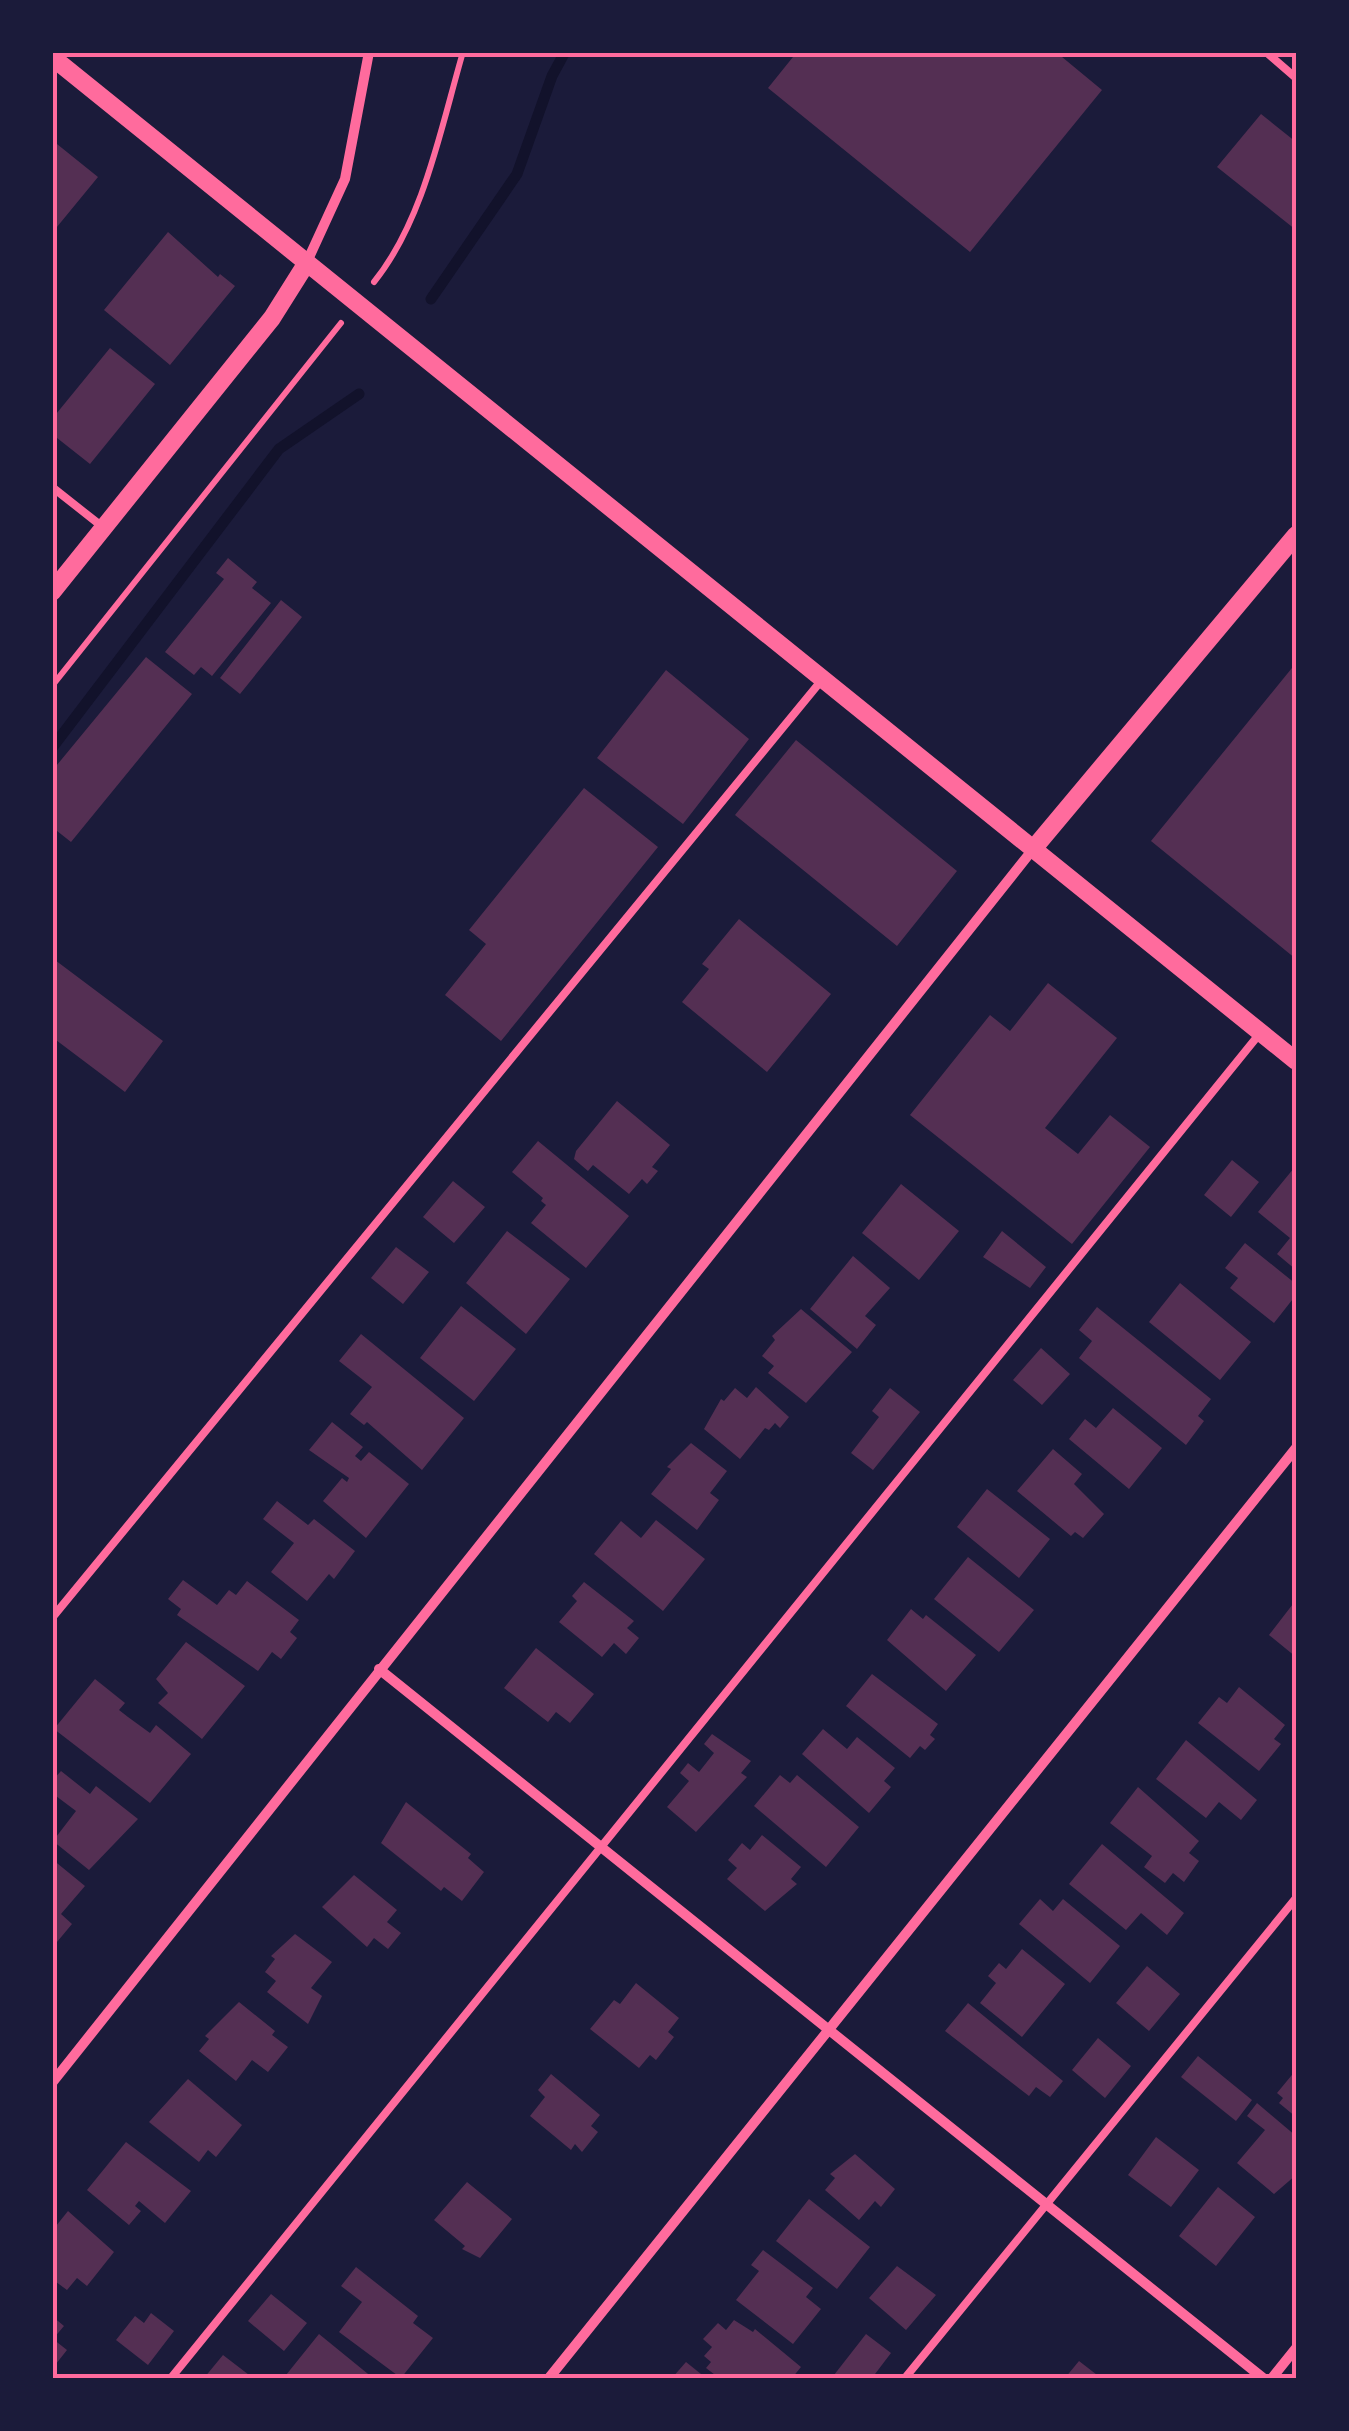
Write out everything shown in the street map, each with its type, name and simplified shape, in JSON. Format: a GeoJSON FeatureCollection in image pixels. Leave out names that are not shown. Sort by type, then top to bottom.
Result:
{"type":"FeatureCollection","features":[{"type":"Feature","properties":{"kind":"street"},"geometry":{"type":"LineString","coordinates":[[52,592],[272,318],[306,264],[346,179],[369,52]]}},
{"type":"Feature","properties":{"kind":"street"},"geometry":{"type":"LineString","coordinates":[[52,57],[1296,1060]]}},
{"type":"Feature","properties":{"kind":"street"},"geometry":{"type":"LineString","coordinates":[[52,2083],[1034,848],[1296,535]]}},
{"type":"Feature","properties":{"kind":"street"},"geometry":{"type":"LineString","coordinates":[[550,2378],[1296,1448]]}},
{"type":"Feature","properties":{"kind":"street"},"geometry":{"type":"LineString","coordinates":[[379,1670],[1263,2378]]}},
{"type":"Feature","properties":{"kind":"street"},"geometry":{"type":"LineString","coordinates":[[1272,2378],[1296,2348]]}},
{"type":"Feature","properties":{"kind":"lane"},"geometry":{"type":"LineString","coordinates":[[1266,52],[1296,78]]}},
{"type":"Feature","properties":{"kind":"lane"},"geometry":{"type":"LineString","coordinates":[[52,487],[104,528]]}},
{"type":"Feature","properties":{"kind":"lane"},"geometry":{"type":"LineString","coordinates":[[52,1618],[824,678]]}},
{"type":"Feature","properties":{"kind":"lane"},"geometry":{"type":"LineString","coordinates":[[171,2378],[1261,1032]]}},
{"type":"Feature","properties":{"kind":"lane"},"geometry":{"type":"LineString","coordinates":[[905,2378],[1296,1898]]}},
{"type":"Feature","properties":{"kind":"path"},"geometry":{"type":"LineString","coordinates":[[386,267],[413,210],[464,52]]}},
{"type":"Feature","properties":{"kind":"path"},"geometry":{"type":"LineString","coordinates":[[52,686],[322,347]]}},
{"type":"Feature","properties":{"kind":"building"},"geometry":{"type":"Polygon","coordinates":[[[797,52],[1056,52],[1102,90],[970,252],[768,88],[797,52]]]}},
{"type":"Feature","properties":{"kind":"building"},"geometry":{"type":"Polygon","coordinates":[[[1261,114],[1296,142],[1296,230],[1217,167],[1261,114]]]}},
{"type":"Feature","properties":{"kind":"building"},"geometry":{"type":"Polygon","coordinates":[[[52,140],[98,177],[52,233],[52,140]]]}},
{"type":"Feature","properties":{"kind":"building"},"geometry":{"type":"Polygon","coordinates":[[[168,232],[218,277],[220,274],[235,286],[170,365],[104,310],[168,232]]]}},
{"type":"Feature","properties":{"kind":"building"},"geometry":{"type":"Polygon","coordinates":[[[110,348],[155,384],[90,464],[52,434],[52,419],[110,348]]]}},
{"type":"Feature","properties":{"kind":"building"},"geometry":{"type":"Polygon","coordinates":[[[228,558],[257,582],[252,588],[271,603],[212,676],[201,667],[194,675],[165,652],[224,579],[216,573],[228,558]]]}},
{"type":"Feature","properties":{"kind":"building"},"geometry":{"type":"Polygon","coordinates":[[[281,600],[302,617],[240,694],[220,678],[281,600]]]}},
{"type":"Feature","properties":{"kind":"building"},"geometry":{"type":"Polygon","coordinates":[[[146,657],[192,694],[71,842],[52,827],[52,771],[146,657]]]}},
{"type":"Feature","properties":{"kind":"building"},"geometry":{"type":"Polygon","coordinates":[[[1296,663],[1296,959],[1151,841],[1296,663]]]}},
{"type":"Feature","properties":{"kind":"building"},"geometry":{"type":"Polygon","coordinates":[[[666,670],[749,739],[683,824],[597,758],[666,670]]]}},
{"type":"Feature","properties":{"kind":"building"},"geometry":{"type":"Polygon","coordinates":[[[796,740],[957,871],[897,946],[735,815],[796,740]]]}},
{"type":"Feature","properties":{"kind":"building"},"geometry":{"type":"Polygon","coordinates":[[[584,788],[658,847],[501,1041],[445,995],[486,944],[469,930],[584,788]]]}},
{"type":"Feature","properties":{"kind":"building"},"geometry":{"type":"Polygon","coordinates":[[[739,919],[831,994],[767,1072],[682,1002],[709,969],[702,964],[739,919]]]}},
{"type":"Feature","properties":{"kind":"building"},"geometry":{"type":"Polygon","coordinates":[[[55,960],[163,1041],[125,1092],[52,1037],[55,960]]]}},
{"type":"Feature","properties":{"kind":"building"},"geometry":{"type":"Polygon","coordinates":[[[1048,983],[1117,1038],[1045,1128],[1078,1154],[1110,1115],[1150,1147],[1072,1244],[910,1115],[990,1015],[1010,1031],[1048,983]]]}},
{"type":"Feature","properties":{"kind":"building"},"geometry":{"type":"Polygon","coordinates":[[[617,1101],[670,1145],[652,1167],[658,1171],[647,1184],[642,1179],[629,1194],[593,1165],[588,1171],[574,1159],[576,1151],[617,1101]]]}},
{"type":"Feature","properties":{"kind":"building"},"geometry":{"type":"Polygon","coordinates":[[[538,1141],[629,1216],[586,1268],[531,1223],[546,1205],[512,1172],[538,1141]]]}},
{"type":"Feature","properties":{"kind":"building"},"geometry":{"type":"Polygon","coordinates":[[[1232,1160],[1259,1182],[1231,1217],[1204,1195],[1232,1160]]]}},
{"type":"Feature","properties":{"kind":"building"},"geometry":{"type":"Polygon","coordinates":[[[1294,1168],[1296,1270],[1277,1254],[1290,1238],[1258,1212],[1294,1168]]]}},
{"type":"Feature","properties":{"kind":"building"},"geometry":{"type":"Polygon","coordinates":[[[453,1181],[485,1207],[454,1243],[423,1217],[453,1181]]]}},
{"type":"Feature","properties":{"kind":"building"},"geometry":{"type":"Polygon","coordinates":[[[901,1184],[959,1231],[919,1280],[862,1233],[901,1184]]]}},
{"type":"Feature","properties":{"kind":"building"},"geometry":{"type":"Polygon","coordinates":[[[507,1231],[570,1279],[526,1334],[466,1283],[507,1231]]]}},
{"type":"Feature","properties":{"kind":"building"},"geometry":{"type":"Polygon","coordinates":[[[1002,1231],[1046,1267],[1030,1288],[983,1257],[1002,1231]]]}},
{"type":"Feature","properties":{"kind":"building"},"geometry":{"type":"Polygon","coordinates":[[[1245,1243],[1296,1284],[1296,1295],[1274,1323],[1230,1288],[1238,1278],[1225,1268],[1245,1243]]]}},
{"type":"Feature","properties":{"kind":"building"},"geometry":{"type":"Polygon","coordinates":[[[396,1247],[429,1272],[403,1304],[371,1278],[396,1247]]]}},
{"type":"Feature","properties":{"kind":"building"},"geometry":{"type":"Polygon","coordinates":[[[853,1256],[890,1288],[865,1316],[876,1325],[857,1349],[810,1309],[853,1256]]]}},
{"type":"Feature","properties":{"kind":"building"},"geometry":{"type":"Polygon","coordinates":[[[1180,1283],[1251,1342],[1220,1380],[1149,1322],[1180,1283]]]}},
{"type":"Feature","properties":{"kind":"building"},"geometry":{"type":"Polygon","coordinates":[[[461,1306],[516,1349],[474,1401],[420,1358],[461,1306]]]}},
{"type":"Feature","properties":{"kind":"building"},"geometry":{"type":"Polygon","coordinates":[[[1097,1307],[1211,1399],[1198,1416],[1204,1421],[1186,1445],[1079,1358],[1092,1341],[1079,1330],[1097,1307]]]}},
{"type":"Feature","properties":{"kind":"building"},"geometry":{"type":"Polygon","coordinates":[[[801,1309],[852,1352],[806,1403],[768,1373],[774,1366],[762,1356],[775,1340],[772,1336],[801,1309]]]}},
{"type":"Feature","properties":{"kind":"building"},"geometry":{"type":"Polygon","coordinates":[[[361,1334],[464,1418],[422,1470],[367,1422],[364,1425],[350,1414],[372,1387],[339,1361],[361,1334]]]}},
{"type":"Feature","properties":{"kind":"building"},"geometry":{"type":"Polygon","coordinates":[[[1041,1348],[1070,1374],[1042,1405],[1013,1380],[1041,1348]]]}},
{"type":"Feature","properties":{"kind":"building"},"geometry":{"type":"Polygon","coordinates":[[[756,1387],[789,1417],[780,1428],[775,1423],[769,1430],[765,1428],[740,1459],[704,1429],[721,1399],[724,1401],[735,1388],[747,1398],[756,1387]]]}},
{"type":"Feature","properties":{"kind":"building"},"geometry":{"type":"Polygon","coordinates":[[[890,1388],[920,1412],[873,1470],[851,1453],[879,1417],[872,1411],[890,1388]]]}},
{"type":"Feature","properties":{"kind":"building"},"geometry":{"type":"Polygon","coordinates":[[[1113,1408],[1162,1448],[1129,1489],[1069,1439],[1085,1419],[1096,1428],[1113,1408]]]}},
{"type":"Feature","properties":{"kind":"building"},"geometry":{"type":"Polygon","coordinates":[[[332,1422],[363,1447],[355,1456],[361,1461],[369,1452],[409,1484],[366,1538],[323,1501],[342,1478],[347,1482],[349,1478],[309,1450],[332,1422]]]}},
{"type":"Feature","properties":{"kind":"building"},"geometry":{"type":"Polygon","coordinates":[[[691,1443],[727,1471],[710,1493],[719,1500],[697,1530],[651,1494],[671,1469],[667,1467],[691,1443]]]}},
{"type":"Feature","properties":{"kind":"building"},"geometry":{"type":"Polygon","coordinates":[[[1053,1449],[1082,1474],[1074,1484],[1104,1514],[1083,1538],[1075,1532],[1071,1536],[1017,1491],[1053,1449]]]}},
{"type":"Feature","properties":{"kind":"building"},"geometry":{"type":"Polygon","coordinates":[[[987,1489],[1050,1539],[1019,1578],[957,1527],[987,1489]]]}},
{"type":"Feature","properties":{"kind":"building"},"geometry":{"type":"Polygon","coordinates":[[[277,1501],[308,1525],[314,1519],[355,1551],[334,1579],[329,1574],[307,1601],[271,1572],[294,1543],[263,1519],[277,1501]]]}},
{"type":"Feature","properties":{"kind":"building"},"geometry":{"type":"Polygon","coordinates":[[[656,1520],[705,1559],[663,1611],[594,1554],[621,1521],[641,1538],[656,1520]]]}},
{"type":"Feature","properties":{"kind":"building"},"geometry":{"type":"Polygon","coordinates":[[[968,1557],[1034,1610],[999,1652],[934,1599],[968,1557]]]}},
{"type":"Feature","properties":{"kind":"building"},"geometry":{"type":"Polygon","coordinates":[[[183,1580],[217,1605],[229,1590],[236,1595],[247,1581],[299,1620],[290,1632],[297,1638],[281,1659],[272,1652],[258,1671],[177,1615],[181,1609],[168,1599],[183,1580]]]}},
{"type":"Feature","properties":{"kind":"building"},"geometry":{"type":"Polygon","coordinates":[[[584,1582],[634,1621],[627,1628],[639,1638],[626,1654],[614,1643],[602,1657],[559,1622],[577,1601],[572,1596],[584,1582]]]}},
{"type":"Feature","properties":{"kind":"building"},"geometry":{"type":"Polygon","coordinates":[[[1296,1600],[1296,1657],[1269,1635],[1296,1600]]]}},
{"type":"Feature","properties":{"kind":"building"},"geometry":{"type":"Polygon","coordinates":[[[911,1609],[923,1619],[926,1615],[976,1655],[946,1691],[887,1640],[911,1609]]]}},
{"type":"Feature","properties":{"kind":"building"},"geometry":{"type":"Polygon","coordinates":[[[186,1642],[245,1686],[202,1739],[158,1703],[168,1693],[156,1679],[186,1642]]]}},
{"type":"Feature","properties":{"kind":"building"},"geometry":{"type":"Polygon","coordinates":[[[536,1648],[594,1694],[570,1723],[556,1712],[548,1722],[504,1688],[536,1648]]]}},
{"type":"Feature","properties":{"kind":"building"},"geometry":{"type":"Polygon","coordinates":[[[872,1674],[938,1724],[930,1735],[935,1739],[925,1750],[920,1746],[910,1758],[846,1706],[872,1674]]]}},
{"type":"Feature","properties":{"kind":"building"},"geometry":{"type":"Polygon","coordinates":[[[95,1679],[125,1703],[119,1710],[150,1733],[156,1725],[191,1754],[150,1803],[54,1729],[95,1679]]]}},
{"type":"Feature","properties":{"kind":"building"},"geometry":{"type":"Polygon","coordinates":[[[1239,1687],[1285,1725],[1274,1739],[1281,1744],[1259,1771],[1198,1723],[1219,1697],[1227,1703],[1239,1687]]]}},
{"type":"Feature","properties":{"kind":"building"},"geometry":{"type":"Polygon","coordinates":[[[823,1729],[847,1749],[857,1737],[895,1768],[884,1781],[891,1787],[869,1813],[802,1754],[823,1729]]]}},
{"type":"Feature","properties":{"kind":"building"},"geometry":{"type":"Polygon","coordinates":[[[712,1734],[751,1761],[741,1773],[747,1777],[696,1832],[667,1807],[689,1781],[680,1773],[688,1763],[699,1772],[714,1753],[704,1744],[712,1734]]]}},
{"type":"Feature","properties":{"kind":"building"},"geometry":{"type":"Polygon","coordinates":[[[1186,1740],[1257,1800],[1241,1820],[1219,1802],[1206,1818],[1156,1779],[1186,1740]]]}},
{"type":"Feature","properties":{"kind":"building"},"geometry":{"type":"Polygon","coordinates":[[[61,1771],[90,1794],[96,1786],[138,1819],[89,1870],[53,1841],[76,1811],[52,1793],[52,1781],[61,1771]]]}},
{"type":"Feature","properties":{"kind":"building"},"geometry":{"type":"Polygon","coordinates":[[[780,1775],[790,1783],[797,1775],[859,1827],[826,1867],[754,1806],[780,1775]]]}},
{"type":"Feature","properties":{"kind":"building"},"geometry":{"type":"Polygon","coordinates":[[[1138,1787],[1199,1841],[1189,1853],[1199,1861],[1184,1882],[1173,1873],[1165,1883],[1144,1867],[1152,1856],[1110,1823],[1138,1787]]]}},
{"type":"Feature","properties":{"kind":"building"},"geometry":{"type":"Polygon","coordinates":[[[406,1802],[471,1854],[468,1858],[484,1872],[462,1901],[444,1887],[441,1891],[381,1843],[406,1802]]]}},
{"type":"Feature","properties":{"kind":"building"},"geometry":{"type":"Polygon","coordinates":[[[762,1835],[801,1867],[791,1879],[797,1884],[765,1911],[727,1879],[737,1868],[728,1860],[742,1843],[750,1850],[762,1835]]]}},
{"type":"Feature","properties":{"kind":"building"},"geometry":{"type":"Polygon","coordinates":[[[1102,1844],[1184,1913],[1167,1935],[1141,1913],[1126,1930],[1069,1884],[1102,1844]]]}},
{"type":"Feature","properties":{"kind":"building"},"geometry":{"type":"Polygon","coordinates":[[[52,1859],[85,1886],[61,1914],[72,1924],[52,1948],[52,1859]]]}},
{"type":"Feature","properties":{"kind":"building"},"geometry":{"type":"Polygon","coordinates":[[[354,1875],[397,1910],[387,1922],[401,1933],[388,1949],[374,1938],[367,1947],[322,1907],[354,1875]]]}},
{"type":"Feature","properties":{"kind":"building"},"geometry":{"type":"Polygon","coordinates":[[[1040,1899],[1053,1911],[1063,1899],[1120,1946],[1090,1983],[1019,1924],[1040,1899]]]}},
{"type":"Feature","properties":{"kind":"building"},"geometry":{"type":"Polygon","coordinates":[[[295,1934],[332,1962],[311,1988],[322,1996],[308,2024],[267,1992],[276,1981],[265,1972],[275,1959],[271,1956],[295,1934]]]}},
{"type":"Feature","properties":{"kind":"building"},"geometry":{"type":"Polygon","coordinates":[[[1022,1949],[1065,1984],[1022,2037],[980,2003],[996,1983],[988,1976],[999,1963],[1006,1969],[1022,1949]]]}},
{"type":"Feature","properties":{"kind":"building"},"geometry":{"type":"Polygon","coordinates":[[[1147,1966],[1180,1994],[1149,2031],[1116,2003],[1147,1966]]]}},
{"type":"Feature","properties":{"kind":"building"},"geometry":{"type":"Polygon","coordinates":[[[636,1983],[679,2018],[668,2032],[674,2037],[656,2060],[650,2055],[639,2068],[590,2029],[614,2000],[620,2004],[636,1983]]]}},
{"type":"Feature","properties":{"kind":"building"},"geometry":{"type":"Polygon","coordinates":[[[239,2002],[288,2047],[268,2072],[252,2060],[236,2081],[199,2051],[209,2039],[205,2036],[239,2002]]]}},
{"type":"Feature","properties":{"kind":"building"},"geometry":{"type":"Polygon","coordinates":[[[968,2003],[1063,2081],[1050,2097],[1036,2087],[1029,2096],[945,2031],[968,2003]]]}},
{"type":"Feature","properties":{"kind":"building"},"geometry":{"type":"Polygon","coordinates":[[[1098,2038],[1131,2066],[1105,2098],[1072,2070],[1098,2038]]]}},
{"type":"Feature","properties":{"kind":"building"},"geometry":{"type":"Polygon","coordinates":[[[1198,2056],[1252,2100],[1236,2121],[1181,2077],[1198,2056]]]}},
{"type":"Feature","properties":{"kind":"building"},"geometry":{"type":"Polygon","coordinates":[[[1296,2070],[1296,2117],[1279,2103],[1283,2098],[1277,2093],[1296,2070]]]}},
{"type":"Feature","properties":{"kind":"building"},"geometry":{"type":"Polygon","coordinates":[[[551,2074],[600,2115],[591,2126],[598,2132],[582,2152],[575,2144],[571,2150],[530,2116],[545,2097],[538,2090],[551,2074]]]}},
{"type":"Feature","properties":{"kind":"building"},"geometry":{"type":"Polygon","coordinates":[[[188,2079],[242,2125],[216,2157],[208,2150],[199,2162],[149,2122],[188,2079]]]}},
{"type":"Feature","properties":{"kind":"building"},"geometry":{"type":"Polygon","coordinates":[[[1257,2103],[1296,2136],[1296,2175],[1274,2194],[1237,2163],[1265,2130],[1247,2116],[1257,2103]]]}},
{"type":"Feature","properties":{"kind":"building"},"geometry":{"type":"Polygon","coordinates":[[[1156,2137],[1199,2170],[1171,2207],[1128,2175],[1156,2137]]]}},
{"type":"Feature","properties":{"kind":"building"},"geometry":{"type":"Polygon","coordinates":[[[126,2142],[191,2191],[165,2223],[139,2201],[135,2206],[141,2211],[129,2225],[87,2190],[126,2142]]]}},
{"type":"Feature","properties":{"kind":"building"},"geometry":{"type":"Polygon","coordinates":[[[855,2154],[895,2189],[881,2207],[875,2201],[859,2220],[825,2190],[835,2178],[830,2174],[855,2154]]]}},
{"type":"Feature","properties":{"kind":"building"},"geometry":{"type":"Polygon","coordinates":[[[467,2182],[512,2219],[480,2258],[462,2249],[465,2246],[434,2220],[467,2182]]]}},
{"type":"Feature","properties":{"kind":"building"},"geometry":{"type":"Polygon","coordinates":[[[1218,2187],[1255,2217],[1216,2266],[1179,2236],[1218,2187]]]}},
{"type":"Feature","properties":{"kind":"building"},"geometry":{"type":"Polygon","coordinates":[[[809,2199],[870,2247],[837,2289],[776,2241],[809,2199]]]}},
{"type":"Feature","properties":{"kind":"building"},"geometry":{"type":"Polygon","coordinates":[[[68,2211],[114,2252],[87,2286],[77,2278],[67,2290],[52,2279],[52,2231],[68,2211]]]}},
{"type":"Feature","properties":{"kind":"building"},"geometry":{"type":"Polygon","coordinates":[[[763,2250],[813,2288],[806,2297],[821,2309],[793,2344],[736,2300],[759,2271],[751,2265],[763,2250]]]}},
{"type":"Feature","properties":{"kind":"building"},"geometry":{"type":"Polygon","coordinates":[[[897,2266],[936,2295],[906,2330],[869,2298],[897,2266]]]}},
{"type":"Feature","properties":{"kind":"building"},"geometry":{"type":"Polygon","coordinates":[[[356,2267],[418,2316],[413,2323],[433,2338],[401,2378],[339,2332],[362,2302],[341,2286],[356,2267]]]}},
{"type":"Feature","properties":{"kind":"building"},"geometry":{"type":"Polygon","coordinates":[[[271,2294],[307,2323],[284,2351],[248,2321],[271,2294]]]}},
{"type":"Feature","properties":{"kind":"building"},"geometry":{"type":"Polygon","coordinates":[[[151,2313],[174,2331],[148,2365],[116,2340],[135,2316],[144,2323],[151,2313]]]}},
{"type":"Feature","properties":{"kind":"building"},"geometry":{"type":"Polygon","coordinates":[[[52,2316],[64,2326],[53,2339],[67,2350],[52,2369],[52,2316]]]}},
{"type":"Feature","properties":{"kind":"building"},"geometry":{"type":"Polygon","coordinates":[[[734,2320],[753,2332],[755,2329],[801,2367],[792,2378],[719,2378],[706,2368],[711,2362],[704,2356],[712,2347],[703,2339],[718,2323],[726,2330],[734,2320]]]}},
{"type":"Feature","properties":{"kind":"building"},"geometry":{"type":"Polygon","coordinates":[[[319,2334],[373,2378],[286,2375],[319,2334]]]}},
{"type":"Feature","properties":{"kind":"building"},"geometry":{"type":"Polygon","coordinates":[[[866,2334],[891,2353],[872,2378],[834,2375],[866,2334]]]}},
{"type":"Feature","properties":{"kind":"building"},"geometry":{"type":"Polygon","coordinates":[[[223,2355],[253,2378],[204,2378],[223,2355]]]}},
{"type":"Feature","properties":{"kind":"building"},"geometry":{"type":"Polygon","coordinates":[[[1079,2361],[1101,2378],[1065,2378],[1079,2361]]]}},
{"type":"Feature","properties":{"kind":"building"},"geometry":{"type":"Polygon","coordinates":[[[686,2362],[706,2378],[672,2378],[686,2362]]]}},
{"type":"Feature","properties":{"kind":"waterway"},"geometry":{"type":"LineString","coordinates":[[431,299],[517,174],[552,76],[565,52]]}},
{"type":"Feature","properties":{"kind":"waterway"},"geometry":{"type":"LineString","coordinates":[[52,748],[279,449],[359,394]]}}]}
